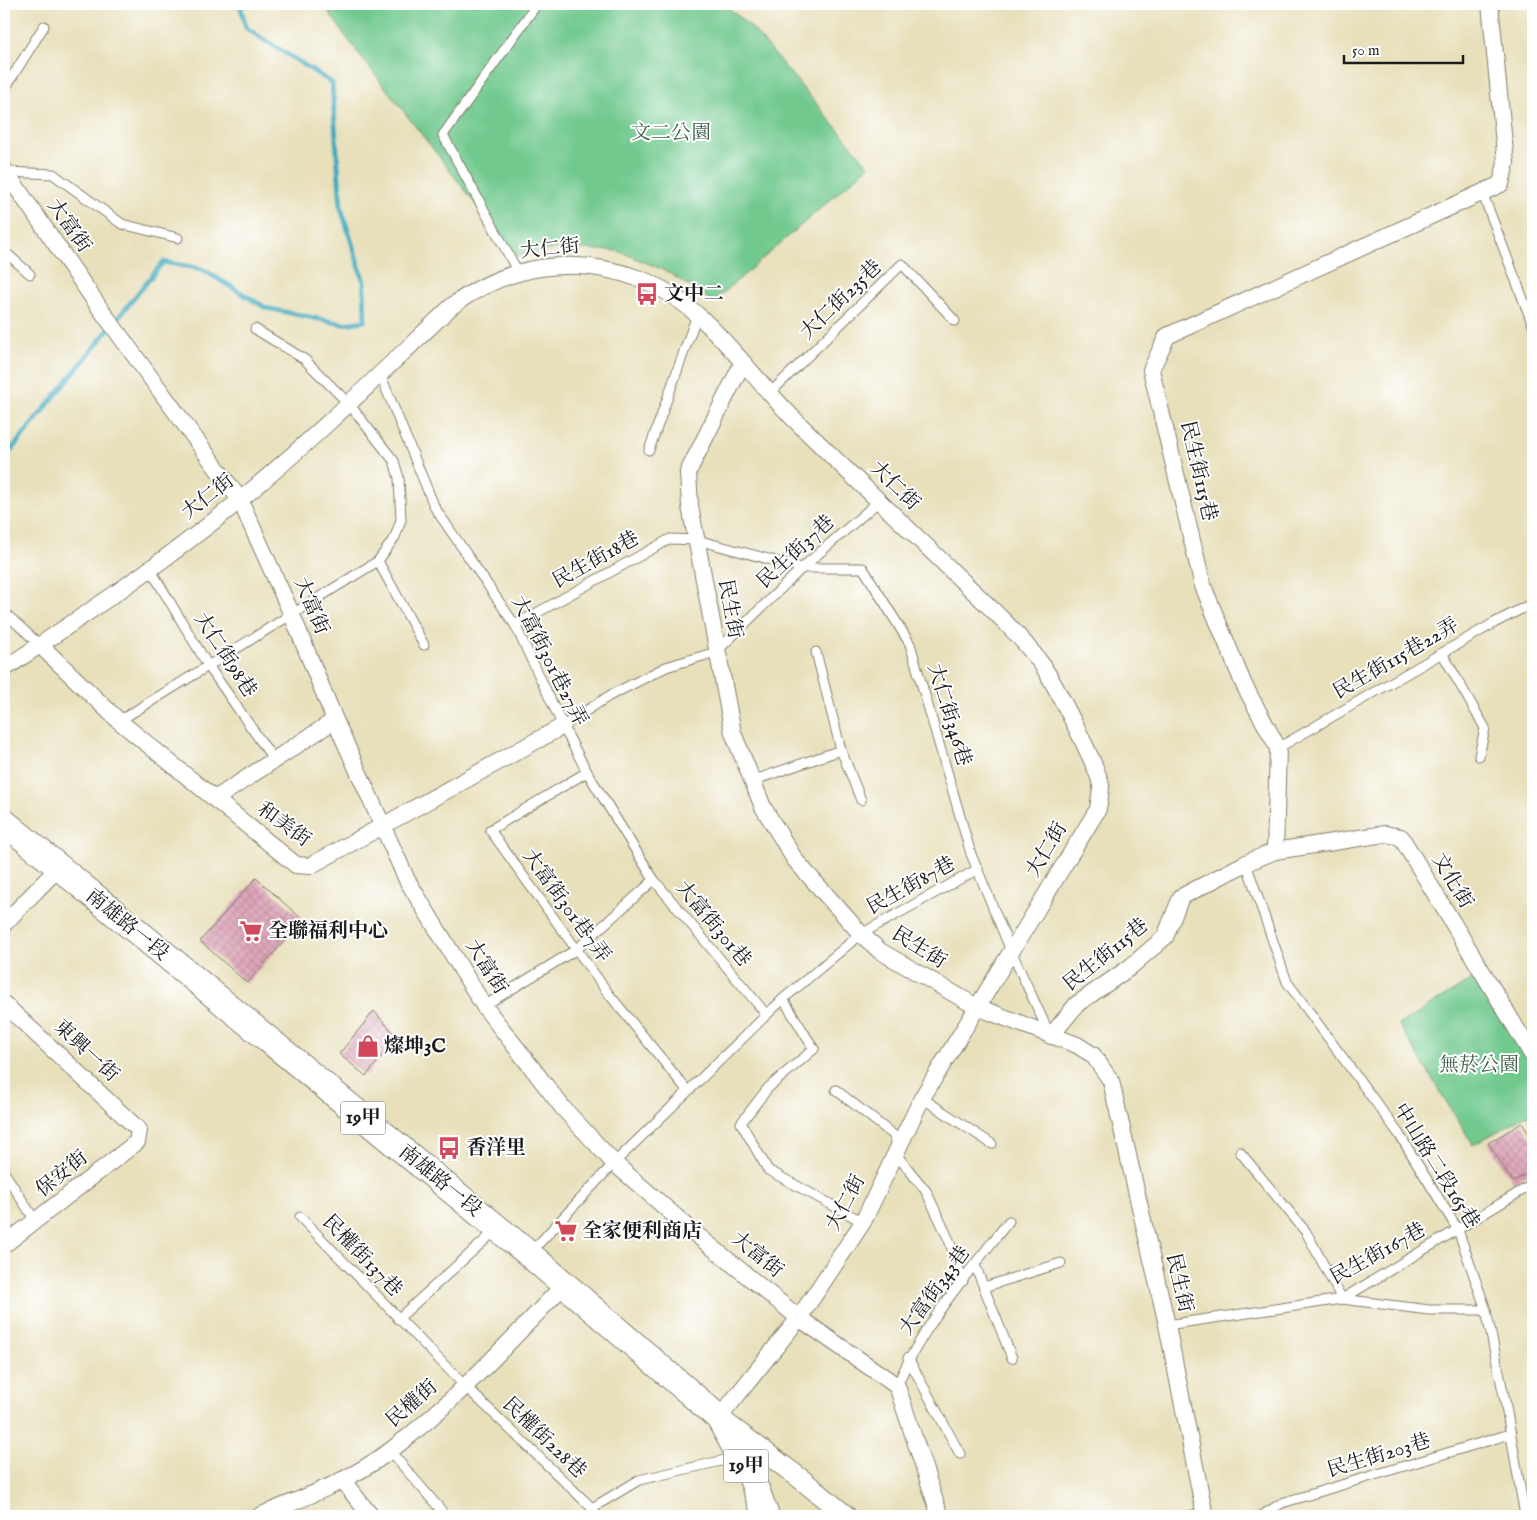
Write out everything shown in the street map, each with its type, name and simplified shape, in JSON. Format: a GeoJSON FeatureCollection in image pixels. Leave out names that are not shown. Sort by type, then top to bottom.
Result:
{"type":"FeatureCollection","features":[{"type":"Feature","properties":{"kind":"main road","name":"南雄路一段"},"geometry":{"type":"LineString","coordinates":[[4,822],[529,1254],[719,1418],[751,1476],[766,1516]]}},
{"type":"Feature","properties":{"kind":"street","name":"民生街115巷"},"geometry":{"type":"LineString","coordinates":[[1278,748],[1244,685],[1203,586],[1152,370],[1167,336],[1501,184],[1506,163],[1490,4]]}},
{"type":"Feature","properties":{"kind":"street","name":"大富街"},"geometry":{"type":"LineString","coordinates":[[4,172],[99,307],[240,500],[292,614],[380,826],[407,880],[484,1006],[564,1108],[614,1162],[697,1235],[799,1318],[897,1386]]}},
{"type":"Feature","properties":{"kind":"street","name":"大仁街"},"geometry":{"type":"LineString","coordinates":[[4,669],[149,568],[240,500],[349,404],[458,302],[493,281],[518,272],[559,265],[592,266],[652,284],[674,296],[697,315],[770,394],[1015,631],[1049,676],[1101,784],[1098,809],[922,1098],[863,1222],[799,1318],[719,1418]]}},
{"type":"Feature","properties":{"kind":"street","name":"民生街"},"geometry":{"type":"LineString","coordinates":[[742,364],[688,472],[690,506],[732,733],[763,807],[795,860],[861,934],[880,951],[977,1007],[1077,1045],[1093,1055],[1111,1081],[1167,1325],[1199,1515]]}},
{"type":"Feature","properties":{"kind":"street","name":"和美街"},"geometry":{"type":"LineString","coordinates":[[40,645],[119,721],[296,865],[310,866],[563,726]]}},
{"type":"Feature","properties":{"kind":"street"},"geometry":{"type":"LineString","coordinates":[[215,799],[335,720]]}},
{"type":"Feature","properties":{"kind":"street"},"geometry":{"type":"LineString","coordinates":[[1275,851],[1278,748]]}},
{"type":"Feature","properties":{"kind":"street","name":"文化街"},"geometry":{"type":"LineString","coordinates":[[1275,851],[1385,834],[1401,838],[1533,1056]]}},
{"type":"Feature","properties":{"kind":"street","name":"民生街115巷"},"geometry":{"type":"LineString","coordinates":[[1051,1036],[1077,1004],[1129,968],[1165,937],[1180,897],[1246,862],[1275,851]]}},
{"type":"Feature","properties":{"kind":"street"},"geometry":{"type":"LineString","coordinates":[[4,924],[58,868]]}},
{"type":"Feature","properties":{"kind":"street","name":"東興一街"},"geometry":{"type":"LineString","coordinates":[[4,1004],[139,1130]]}},
{"type":"Feature","properties":{"kind":"street","name":"保安街"},"geometry":{"type":"LineString","coordinates":[[6,1240],[36,1222],[137,1142],[139,1130]]}},
{"type":"Feature","properties":{"kind":"street","name":"民權街"},"geometry":{"type":"LineString","coordinates":[[259,1516],[342,1480],[390,1450],[466,1386],[564,1284]]}},
{"type":"Feature","properties":{"kind":"street"},"geometry":{"type":"LineString","coordinates":[[897,1386],[940,1516]]}},
{"type":"Feature","properties":{"kind":"street"},"geometry":{"type":"LineString","coordinates":[[719,1418],[846,1516]]}},
{"type":"Feature","properties":{"kind":"street"},"geometry":{"type":"LineString","coordinates":[[342,1480],[371,1516]]}},
{"type":"Feature","properties":{"kind":"lane"},"geometry":{"type":"LineString","coordinates":[[518,272],[444,135],[537,4]]}},
{"type":"Feature","properties":{"kind":"lane"},"geometry":{"type":"LineString","coordinates":[[4,90],[44,26]]}},
{"type":"Feature","properties":{"kind":"lane"},"geometry":{"type":"LineString","coordinates":[[4,172],[53,174],[122,224],[178,238]]}},
{"type":"Feature","properties":{"kind":"lane"},"geometry":{"type":"LineString","coordinates":[[1482,192],[1533,326]]}},
{"type":"Feature","properties":{"kind":"lane"},"geometry":{"type":"LineString","coordinates":[[4,251],[30,274]]}},
{"type":"Feature","properties":{"kind":"lane","name":"大仁街235巷"},"geometry":{"type":"LineString","coordinates":[[770,394],[902,264],[955,321]]}},
{"type":"Feature","properties":{"kind":"lane"},"geometry":{"type":"LineString","coordinates":[[648,450],[697,315]]}},
{"type":"Feature","properties":{"kind":"lane"},"geometry":{"type":"LineString","coordinates":[[119,721],[378,561],[395,537],[401,520],[399,478],[394,461],[349,404],[304,359],[255,329]]}},
{"type":"Feature","properties":{"kind":"lane","name":"大富街301巷27弄"},"geometry":{"type":"LineString","coordinates":[[380,374],[435,508],[515,625],[563,726],[588,772],[654,880]]}},
{"type":"Feature","properties":{"kind":"lane","name":"民生街37巷"},"geometry":{"type":"LineString","coordinates":[[716,652],[802,568],[879,501]]}},
{"type":"Feature","properties":{"kind":"lane","name":"民生街18巷"},"geometry":{"type":"LineString","coordinates":[[515,625],[670,538],[697,540]]}},
{"type":"Feature","properties":{"kind":"lane","name":"大仁街346巷"},"geometry":{"type":"LineString","coordinates":[[697,540],[802,568],[864,568],[910,644],[978,869],[1011,951],[1051,1036]]}},
{"type":"Feature","properties":{"kind":"lane"},"geometry":{"type":"LineString","coordinates":[[378,561],[424,645]]}},
{"type":"Feature","properties":{"kind":"lane","name":"大仁街98巷"},"geometry":{"type":"LineString","coordinates":[[149,568],[209,667],[274,760]]}},
{"type":"Feature","properties":{"kind":"lane","name":"民生街115巷22弄"},"geometry":{"type":"LineString","coordinates":[[1278,748],[1442,653],[1533,603]]}},
{"type":"Feature","properties":{"kind":"lane"},"geometry":{"type":"LineString","coordinates":[[4,612],[40,645]]}},
{"type":"Feature","properties":{"kind":"lane"},"geometry":{"type":"LineString","coordinates":[[563,726],[609,696],[666,667],[716,652]]}},
{"type":"Feature","properties":{"kind":"lane"},"geometry":{"type":"LineString","coordinates":[[816,652],[841,750],[861,800]]}},
{"type":"Feature","properties":{"kind":"lane"},"geometry":{"type":"LineString","coordinates":[[1442,653],[1485,728],[1479,756]]}},
{"type":"Feature","properties":{"kind":"lane"},"geometry":{"type":"LineString","coordinates":[[752,781],[841,750]]}},
{"type":"Feature","properties":{"kind":"lane","name":"大富街301巷7弄"},"geometry":{"type":"LineString","coordinates":[[588,772],[490,830],[608,993],[687,1090]]}},
{"type":"Feature","properties":{"kind":"lane","name":"中山路二段165巷"},"geometry":{"type":"LineString","coordinates":[[1246,862],[1288,982],[1399,1134],[1458,1230],[1486,1310],[1526,1516]]}},
{"type":"Feature","properties":{"kind":"lane","name":"民生街87巷"},"geometry":{"type":"LineString","coordinates":[[861,934],[978,869]]}},
{"type":"Feature","properties":{"kind":"lane","name":"大富街301巷"},"geometry":{"type":"LineString","coordinates":[[484,1006],[577,949],[654,880],[766,1014]]}},
{"type":"Feature","properties":{"kind":"lane"},"geometry":{"type":"LineString","coordinates":[[529,1254],[614,1162],[687,1090],[766,1014],[861,934]]}},
{"type":"Feature","properties":{"kind":"lane"},"geometry":{"type":"LineString","coordinates":[[783,999],[814,1048],[768,1088],[741,1123],[768,1170],[863,1222]]}},
{"type":"Feature","properties":{"kind":"lane"},"geometry":{"type":"LineString","coordinates":[[836,1090],[896,1137],[895,1153],[926,1191],[949,1240],[962,1281]]}},
{"type":"Feature","properties":{"kind":"lane"},"geometry":{"type":"LineString","coordinates":[[922,1098],[992,1144]]}},
{"type":"Feature","properties":{"kind":"lane"},"geometry":{"type":"LineString","coordinates":[[1240,1152],[1306,1232],[1342,1299],[1429,1310],[1486,1310]]}},
{"type":"Feature","properties":{"kind":"lane"},"geometry":{"type":"LineString","coordinates":[[4,1172],[36,1222]]}},
{"type":"Feature","properties":{"kind":"lane","name":"民生街167巷"},"geometry":{"type":"LineString","coordinates":[[1167,1325],[1342,1299],[1533,1184]]}},
{"type":"Feature","properties":{"kind":"lane","name":"民權街137巷"},"geometry":{"type":"LineString","coordinates":[[300,1217],[398,1319],[466,1386]]}},
{"type":"Feature","properties":{"kind":"lane","name":"大富街343巷"},"geometry":{"type":"LineString","coordinates":[[897,1386],[908,1358],[962,1281],[1009,1220]]}},
{"type":"Feature","properties":{"kind":"lane","name":"民權街137巷"},"geometry":{"type":"LineString","coordinates":[[398,1319],[498,1229]]}},
{"type":"Feature","properties":{"kind":"lane"},"geometry":{"type":"LineString","coordinates":[[984,1287],[1061,1262]]}},
{"type":"Feature","properties":{"kind":"lane"},"geometry":{"type":"LineString","coordinates":[[975,1264],[1012,1358]]}},
{"type":"Feature","properties":{"kind":"lane"},"geometry":{"type":"LineString","coordinates":[[908,1358],[960,1454]]}},
{"type":"Feature","properties":{"kind":"lane","name":"民權街228巷"},"geometry":{"type":"LineString","coordinates":[[466,1386],[592,1508],[597,1516]]}},
{"type":"Feature","properties":{"kind":"lane","name":"民生街203巷"},"geometry":{"type":"LineString","coordinates":[[1261,1516],[1282,1503],[1510,1434]]}},
{"type":"Feature","properties":{"kind":"lane"},"geometry":{"type":"LineString","coordinates":[[390,1450],[441,1510]]}},
{"type":"Feature","properties":{"kind":"lane"},"geometry":{"type":"LineString","coordinates":[[592,1508],[639,1480],[741,1456]]}},
{"type":"Feature","properties":{"kind":"green space","name":"文二公園"},"geometry":{"type":"Polygon","coordinates":[[[323,4],[724,4],[752,28],[869,166],[713,302],[666,271],[618,251],[559,248],[516,256],[349,41],[323,4]]]}},
{"type":"Feature","properties":{"kind":"green space","name":"無菸公園"},"geometry":{"type":"Polygon","coordinates":[[[1479,975],[1533,1063],[1533,1124],[1527,1115],[1473,1145],[1399,1025],[1479,975]]]}},
{"type":"Feature","properties":{"kind":"building","name":"全聯福利中心"},"geometry":{"type":"Polygon","coordinates":[[[256,878],[303,920],[247,983],[200,941],[256,878]]]}},
{"type":"Feature","properties":{"kind":"building","name":"燦坤3C"},"geometry":{"type":"Polygon","coordinates":[[[374,1011],[397,1037],[366,1076],[339,1054],[374,1011]]]}},
{"type":"Feature","properties":{"kind":"building"},"geometry":{"type":"Polygon","coordinates":[[[1522,1123],[1533,1141],[1533,1170],[1513,1182],[1488,1143],[1522,1123]]]}},
{"type":"Feature","properties":{"kind":"waterway"},"geometry":{"type":"LineString","coordinates":[[4,459],[163,262],[202,269],[266,308],[343,324],[365,321],[364,282],[341,208],[332,83],[246,28],[240,4]]}},
{"type":"Feature","properties":{"kind":"place","name":"文中二"},"geometry":{"type":"Point","coordinates":[647,294]}},
{"type":"Feature","properties":{"kind":"place","name":"全聯福利中心"},"geometry":{"type":"Point","coordinates":[251,931]}},
{"type":"Feature","properties":{"kind":"place","name":"燦坤3C"},"geometry":{"type":"Point","coordinates":[368,1046]}},
{"type":"Feature","properties":{"kind":"place","name":"香洋里"},"geometry":{"type":"Point","coordinates":[449,1148]}},
{"type":"Feature","properties":{"kind":"place","name":"全家便利商店"},"geometry":{"type":"Point","coordinates":[566,1231]}}]}
